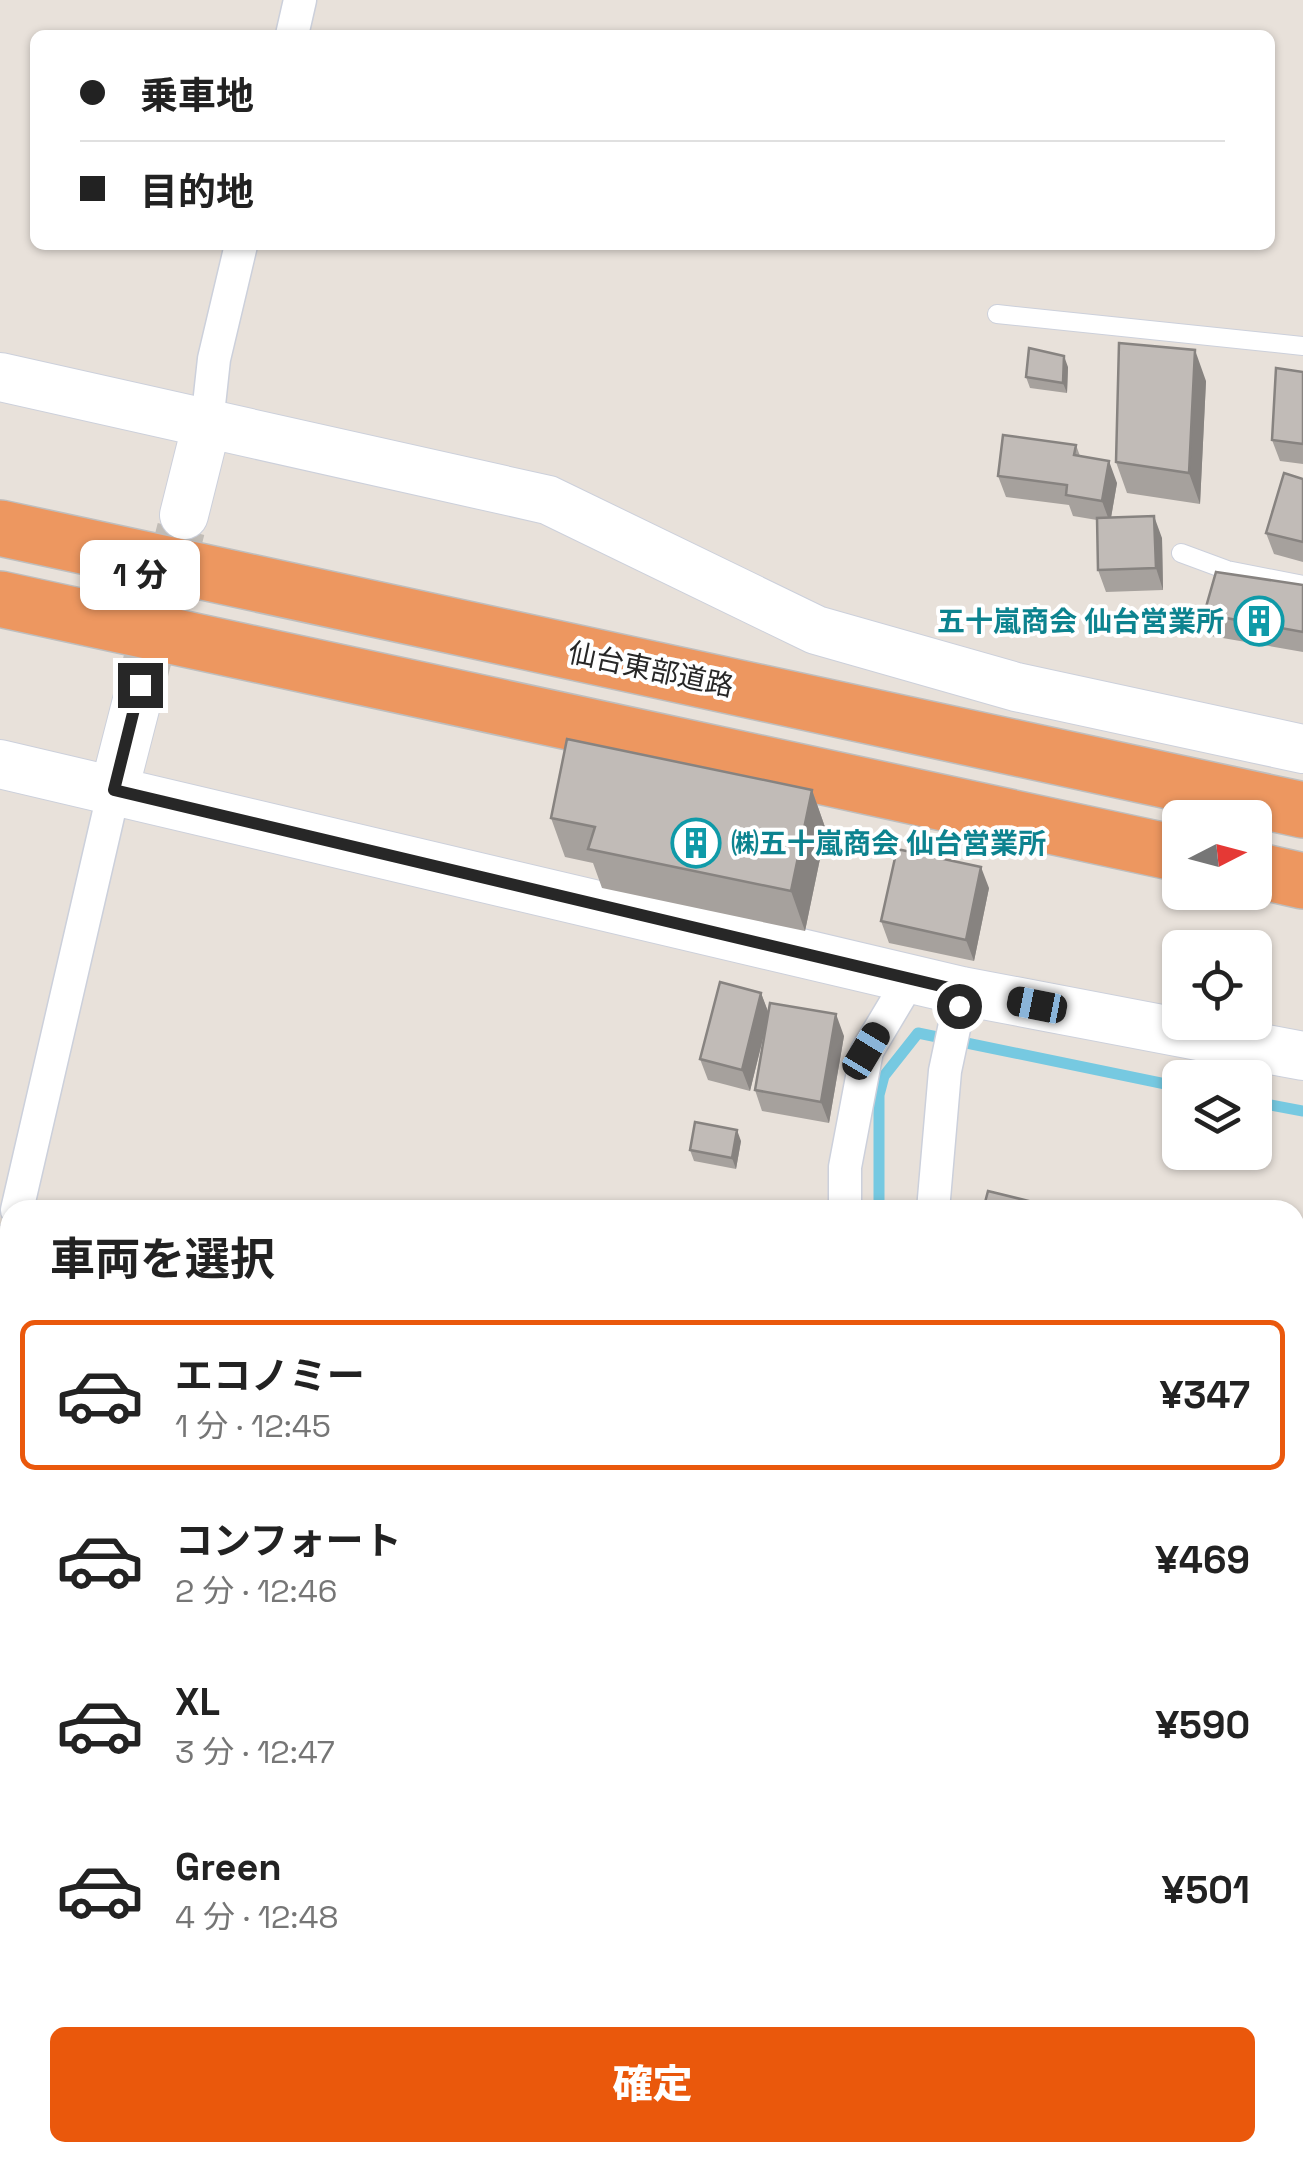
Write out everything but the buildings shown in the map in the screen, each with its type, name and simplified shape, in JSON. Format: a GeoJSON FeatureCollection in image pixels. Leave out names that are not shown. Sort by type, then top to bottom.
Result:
{"type":"FeatureCollection","features":[{"type":"Feature","properties":{"kind":"highway","name":"仙台東部道路"},"geometry":{"type":"LineString","coordinates":[[0,528],[1303,810]]}},
{"type":"Feature","properties":{"kind":"highway"},"geometry":{"type":"LineString","coordinates":[[0,599],[1162,850]]}},
{"type":"Feature","properties":{"kind":"highway"},"geometry":{"type":"LineString","coordinates":[[1272,874],[1303,881]]}},
{"type":"Feature","properties":{"kind":"street"},"geometry":{"type":"LineString","coordinates":[[293,30],[300,0]]}},
{"type":"Feature","properties":{"kind":"street"},"geometry":{"type":"LineString","coordinates":[[184,515],[207,424],[214,359],[241,250]]}},
{"type":"Feature","properties":{"kind":"street"},"geometry":{"type":"LineString","coordinates":[[0,377],[548,500],[816,630],[1016,687],[1303,749]]}},
{"type":"Feature","properties":{"kind":"street"},"geometry":{"type":"LineString","coordinates":[[19,1200],[140,685]]}},
{"type":"Feature","properties":{"kind":"street"},"geometry":{"type":"LineString","coordinates":[[0,764],[910,978],[960,998],[1302,1053]]}},
{"type":"Feature","properties":{"kind":"street"},"geometry":{"type":"LineString","coordinates":[[844,1200],[845,1167],[866,1051],[910,978]]}},
{"type":"Feature","properties":{"kind":"street"},"geometry":{"type":"LineString","coordinates":[[934,1200],[944,1072],[960,998]]}},
{"type":"Feature","properties":{"kind":"lane"},"geometry":{"type":"LineString","coordinates":[[997,314],[1303,346]]}},
{"type":"Feature","properties":{"kind":"lane"},"geometry":{"type":"LineString","coordinates":[[1181,553],[1227,570],[1303,585]]}},
{"type":"Feature","properties":{"kind":"waterway"},"geometry":{"type":"LineString","coordinates":[[879,1200],[879,1095],[884,1076],[918,1033],[1162,1083]]}},
{"type":"Feature","properties":{"kind":"waterway"},"geometry":{"type":"LineString","coordinates":[[1272,1105],[1303,1111]]}},
{"type":"Feature","properties":{"kind":"tunnel"},"geometry":{"type":"LineString","coordinates":[[141,685],[181,529]]}},
{"type":"Feature","properties":{"kind":"place","name":"五十嵐商会 仙台営業所"},"geometry":{"type":"Point","coordinates":[1259,621]}},
{"type":"Feature","properties":{"kind":"place","name":"㈱五十嵐商会 仙台営業所"},"geometry":{"type":"Point","coordinates":[696,843]}},
{"type":"Feature","properties":{"kind":"route"},"geometry":{"type":"LineString","coordinates":[[140,685],[114,790],[962,991],[959,1006]]}}]}
